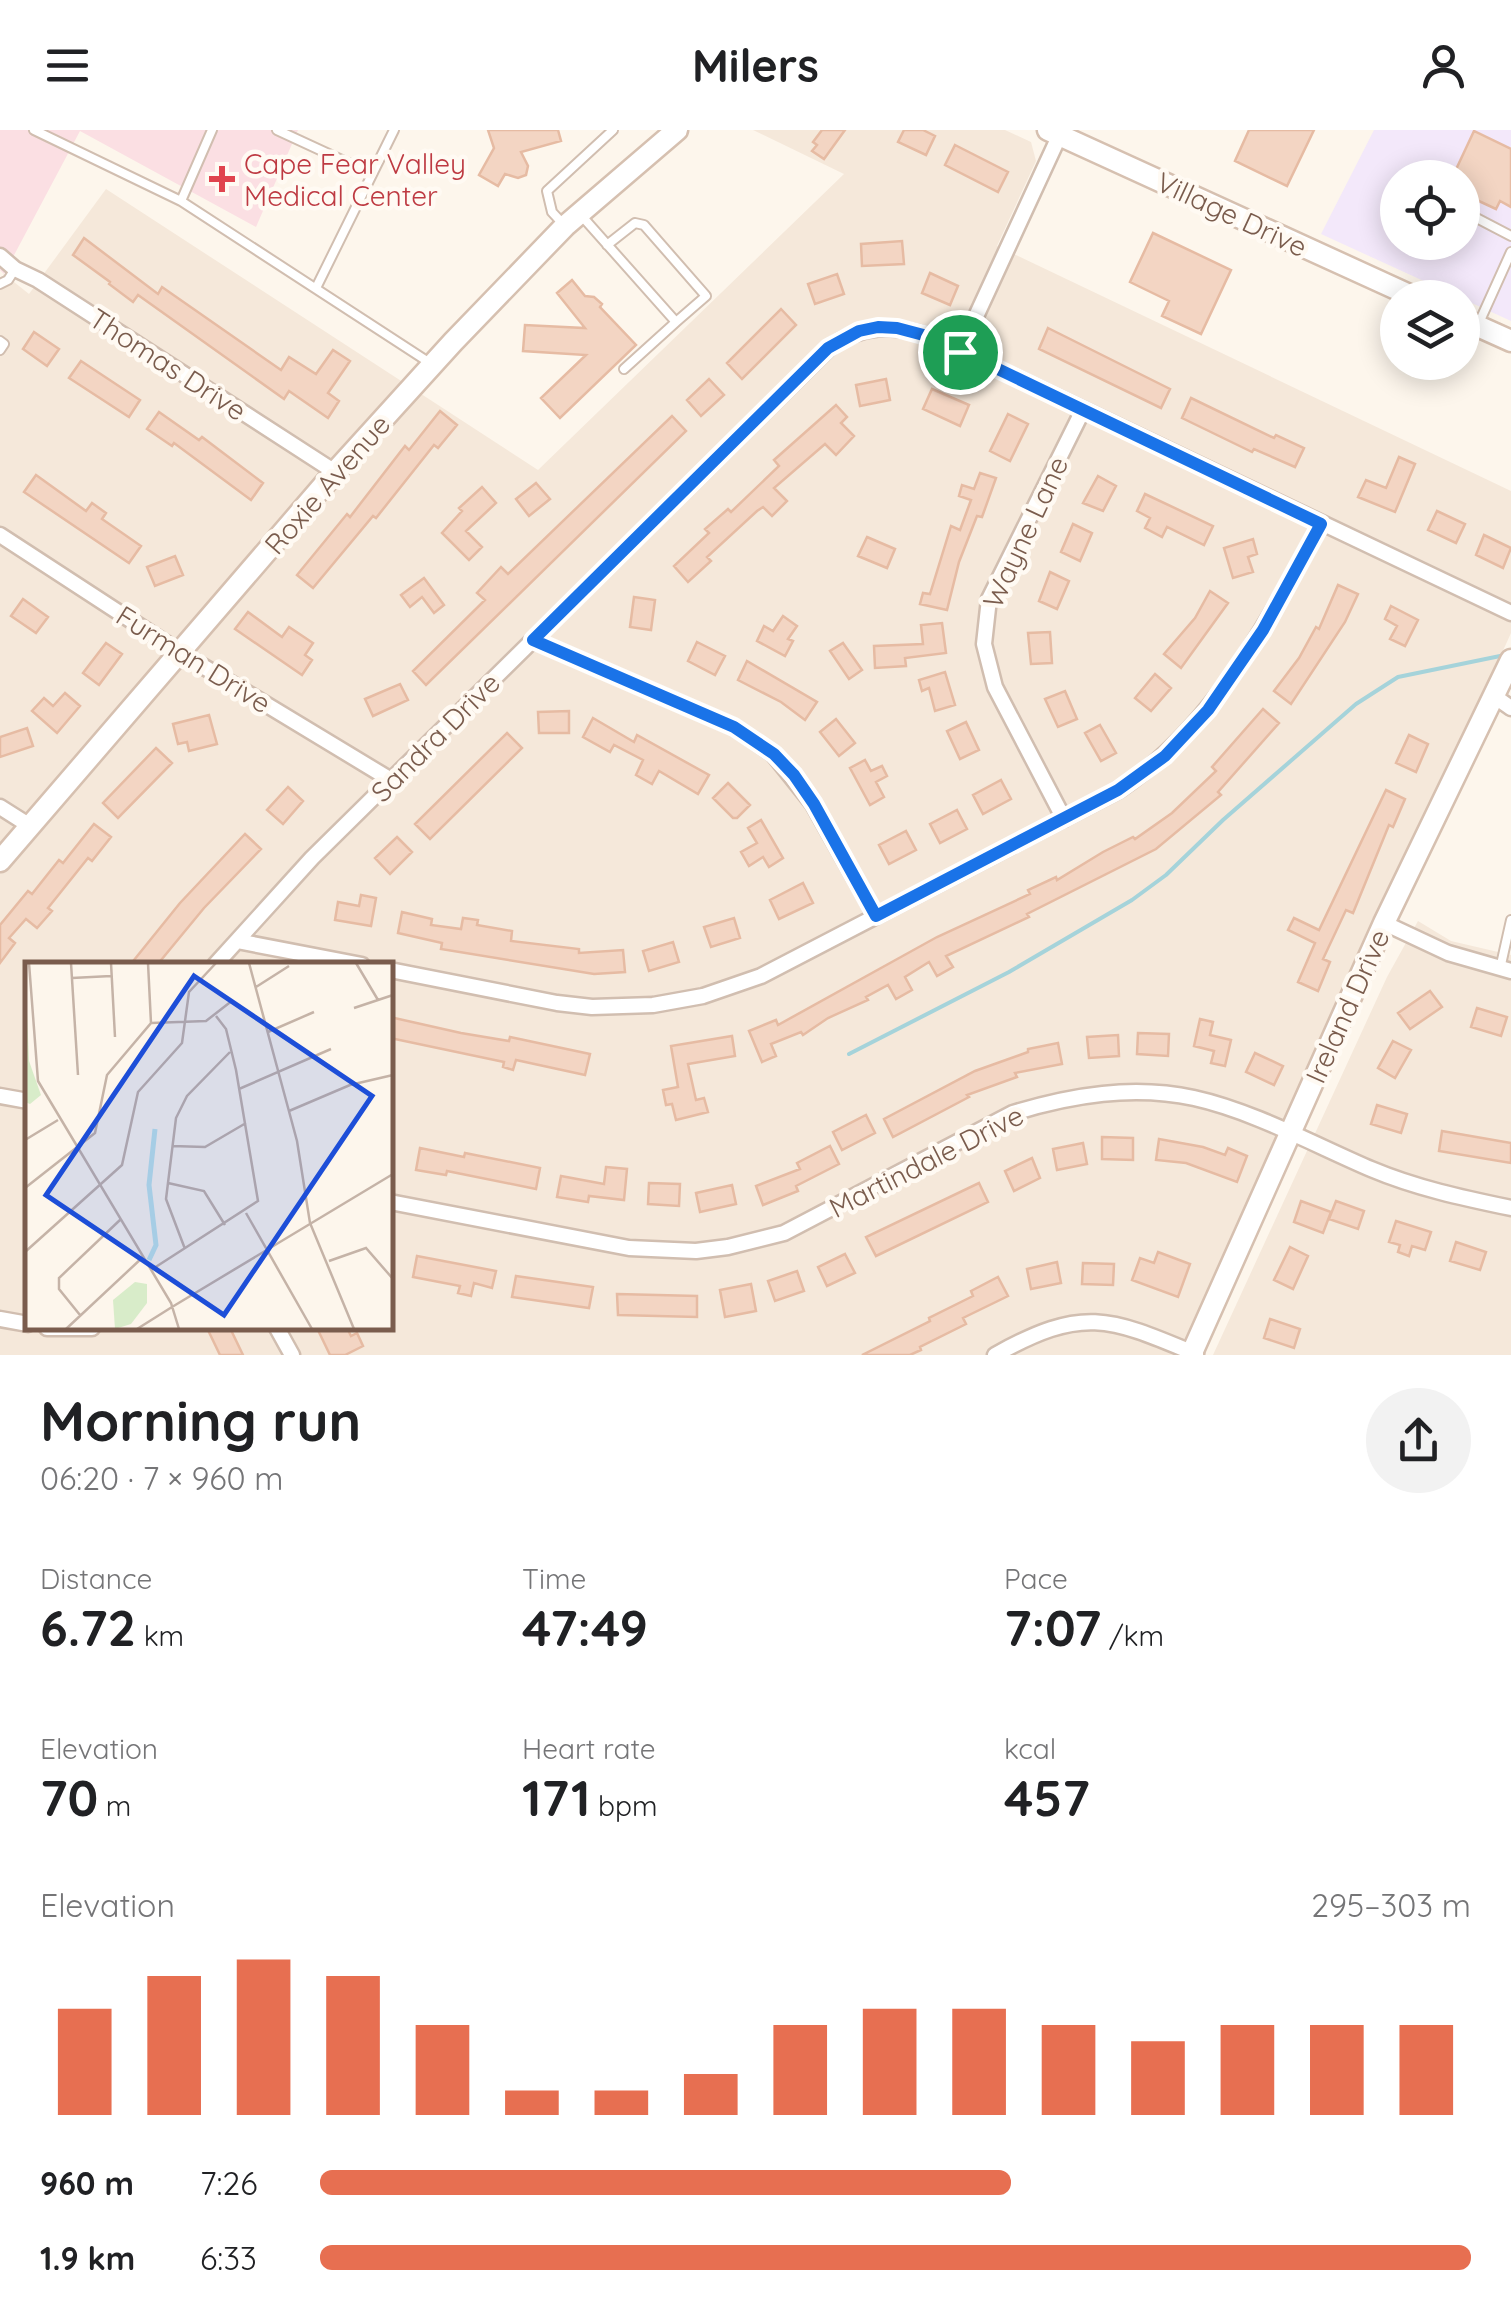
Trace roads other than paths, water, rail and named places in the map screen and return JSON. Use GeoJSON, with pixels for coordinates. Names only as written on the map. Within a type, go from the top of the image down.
{"type":"FeatureCollection","features":[{"type":"Feature","properties":{"kind":"main road","name":"Roxie Avenue"},"geometry":{"type":"LineString","coordinates":[[0,861],[432,364],[572,220],[672,132]]}},
{"type":"Feature","properties":{"kind":"main road","name":"Village Drive"},"geometry":{"type":"LineString","coordinates":[[1057,132],[1380,281]]}},
{"type":"Feature","properties":{"kind":"main road"},"geometry":{"type":"LineString","coordinates":[[1480,327],[1511,341]]}},
{"type":"Feature","properties":{"kind":"main road","name":"Ireland Drive"},"geometry":{"type":"LineString","coordinates":[[1193,1354],[1384,922],[1502,702],[1511,660]]}},
{"type":"Feature","properties":{"kind":"street"},"geometry":{"type":"LineString","coordinates":[[960,352],[1057,132]]}},
{"type":"Feature","properties":{"kind":"street","name":"Thomas Drive"},"geometry":{"type":"LineString","coordinates":[[0,256],[335,472]]}},
{"type":"Feature","properties":{"kind":"street","name":"Sandra Drive"},"geometry":{"type":"LineString","coordinates":[[218,962],[312,858],[390,780],[842,339],[878,327],[931,337],[1511,613]]}},
{"type":"Feature","properties":{"kind":"street","name":"Wayne Lane"},"geometry":{"type":"LineString","coordinates":[[1064,819],[995,687],[984,644],[994,584],[1082,412]]}},
{"type":"Feature","properties":{"kind":"street"},"geometry":{"type":"LineString","coordinates":[[392,970],[592,1007],[653,1006],[704,996],[761,976],[1064,819],[1145,772],[1179,743],[1208,710],[1263,630],[1321,524]]}},
{"type":"Feature","properties":{"kind":"street","name":"Furman Drive"},"geometry":{"type":"LineString","coordinates":[[0,535],[181,653],[390,780]]}},
{"type":"Feature","properties":{"kind":"street"},"geometry":{"type":"LineString","coordinates":[[533,640],[734,727],[774,754],[814,804],[876,916]]}},
{"type":"Feature","properties":{"kind":"street"},"geometry":{"type":"LineString","coordinates":[[0,806],[30,826]]}},
{"type":"Feature","properties":{"kind":"street"},"geometry":{"type":"LineString","coordinates":[[1384,922],[1448,953],[1505,970]]}},
{"type":"Feature","properties":{"kind":"street"},"geometry":{"type":"LineString","coordinates":[[237,941],[346,962]]}},
{"type":"Feature","properties":{"kind":"street","name":"Martindale Drive"},"geometry":{"type":"LineString","coordinates":[[392,1202],[629,1248],[696,1251],[744,1244],[784,1234],[1013,1114],[1068,1098],[1122,1092],[1193,1098],[1236,1110],[1418,1186],[1511,1208]]}},
{"type":"Feature","properties":{"kind":"street"},"geometry":{"type":"LineString","coordinates":[[0,1096],[25,1100]]}},
{"type":"Feature","properties":{"kind":"street"},"geometry":{"type":"LineString","coordinates":[[0,1320],[25,1324]]}},
{"type":"Feature","properties":{"kind":"street"},"geometry":{"type":"LineString","coordinates":[[995,1355],[1038,1331],[1082,1322],[1151,1333],[1193,1354]]}},
{"type":"Feature","properties":{"kind":"street"},"geometry":{"type":"LineString","coordinates":[[278,1330],[292,1355]]}},
{"type":"Feature","properties":{"kind":"lane"},"geometry":{"type":"LineString","coordinates":[[34,130],[180,201],[432,364]]}},
{"type":"Feature","properties":{"kind":"lane"},"geometry":{"type":"LineString","coordinates":[[180,201],[212,130]]}},
{"type":"Feature","properties":{"kind":"lane"},"geometry":{"type":"LineString","coordinates":[[277,130],[372,174]]}},
{"type":"Feature","properties":{"kind":"lane"},"geometry":{"type":"LineString","coordinates":[[316,288],[394,130]]}},
{"type":"Feature","properties":{"kind":"lane"},"geometry":{"type":"LineString","coordinates":[[613,130],[547,191],[552,212],[572,220],[607,246],[676,322]]}},
{"type":"Feature","properties":{"kind":"lane"},"geometry":{"type":"LineString","coordinates":[[1480,220],[1511,236]]}},
{"type":"Feature","properties":{"kind":"lane"},"geometry":{"type":"LineString","coordinates":[[607,246],[627,227],[635,223],[644,226],[706,296],[624,369]]}},
{"type":"Feature","properties":{"kind":"lane"},"geometry":{"type":"LineString","coordinates":[[1480,305],[1511,252]]}},
{"type":"Feature","properties":{"kind":"lane"},"geometry":{"type":"LineString","coordinates":[[0,284],[15,269]]}},
{"type":"Feature","properties":{"kind":"lane"},"geometry":{"type":"LineString","coordinates":[[0,342],[4,344],[0,350]]}},
{"type":"Feature","properties":{"kind":"lane"},"geometry":{"type":"LineString","coordinates":[[1505,970],[1511,920]]}},
{"type":"Feature","properties":{"kind":"waterway"},"geometry":{"type":"LineString","coordinates":[[849,1054],[1009,972],[1132,900],[1166,875],[1356,704],[1398,677],[1505,655]]}},
{"type":"Feature","properties":{"kind":"place","name":"Cape Fear Valley Medical Center"},"geometry":{"type":"Point","coordinates":[222,179]}}]}
